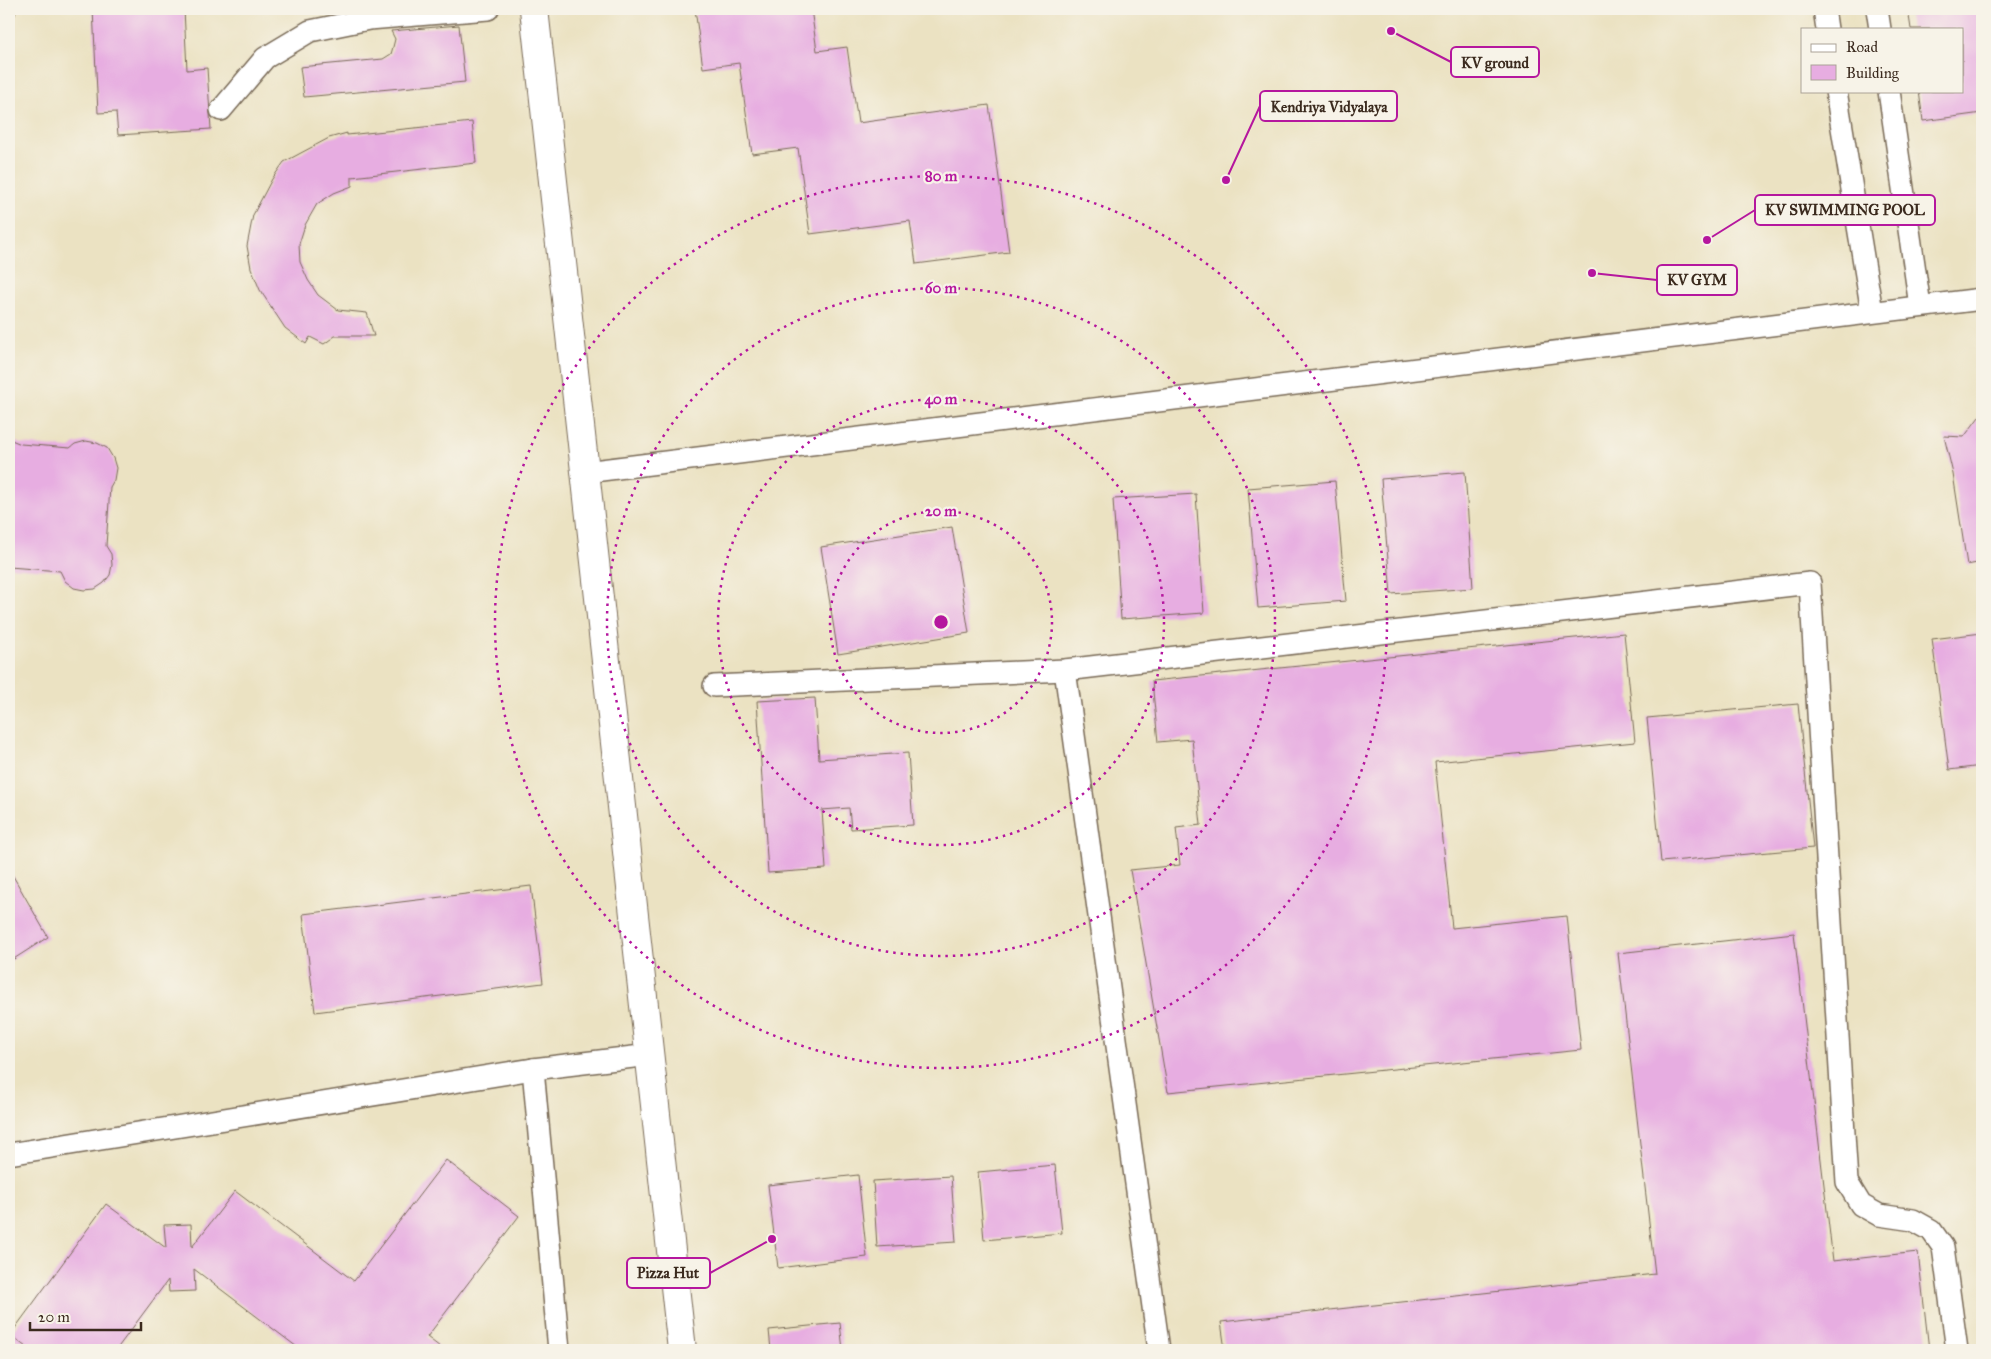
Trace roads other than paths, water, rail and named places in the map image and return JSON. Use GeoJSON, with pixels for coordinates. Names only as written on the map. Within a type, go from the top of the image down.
{"type":"FeatureCollection","features":[{"type":"Feature","properties":{"kind":"street"},"geometry":{"type":"LineString","coordinates":[[534,9],[682,1350]]}},
{"type":"Feature","properties":{"kind":"lane"},"geometry":{"type":"LineString","coordinates":[[221,110],[265,58],[310,31],[368,19],[488,9]]}},
{"type":"Feature","properties":{"kind":"lane"},"geometry":{"type":"LineString","coordinates":[[1824,9],[1827,28]]}},
{"type":"Feature","properties":{"kind":"lane"},"geometry":{"type":"LineString","coordinates":[[1877,9],[1880,28]]}},
{"type":"Feature","properties":{"kind":"lane"},"geometry":{"type":"LineString","coordinates":[[1836,92],[1872,312]]}},
{"type":"Feature","properties":{"kind":"lane"},"geometry":{"type":"LineString","coordinates":[[1889,92],[1920,306]]}},
{"type":"Feature","properties":{"kind":"lane"},"geometry":{"type":"LineString","coordinates":[[585,472],[1982,298]]}},
{"type":"Feature","properties":{"kind":"lane"},"geometry":{"type":"LineString","coordinates":[[714,686],[1065,670],[1810,583],[1847,1182],[1861,1205],[1879,1215],[1913,1220],[1930,1230],[1943,1247],[1957,1350]]}},
{"type":"Feature","properties":{"kind":"lane"},"geometry":{"type":"LineString","coordinates":[[1065,670],[1159,1350]]}},
{"type":"Feature","properties":{"kind":"lane"},"geometry":{"type":"LineString","coordinates":[[9,1154],[533,1069],[650,1055]]}},
{"type":"Feature","properties":{"kind":"lane"},"geometry":{"type":"LineString","coordinates":[[533,1069],[559,1350]]}},
{"type":"Feature","properties":{"kind":"place","name":"KV ground"},"geometry":{"type":"Point","coordinates":[1391,31]}},
{"type":"Feature","properties":{"kind":"place","name":"Kendriya Vidyalaya"},"geometry":{"type":"Point","coordinates":[1226,180]}},
{"type":"Feature","properties":{"kind":"place","name":"KV SWIMMING POOL"},"geometry":{"type":"Point","coordinates":[1707,240]}},
{"type":"Feature","properties":{"kind":"place","name":"KV GYM"},"geometry":{"type":"Point","coordinates":[1592,273]}},
{"type":"Feature","properties":{"kind":"place","name":"Pizza Hut"},"geometry":{"type":"Point","coordinates":[772,1239]}}]}
